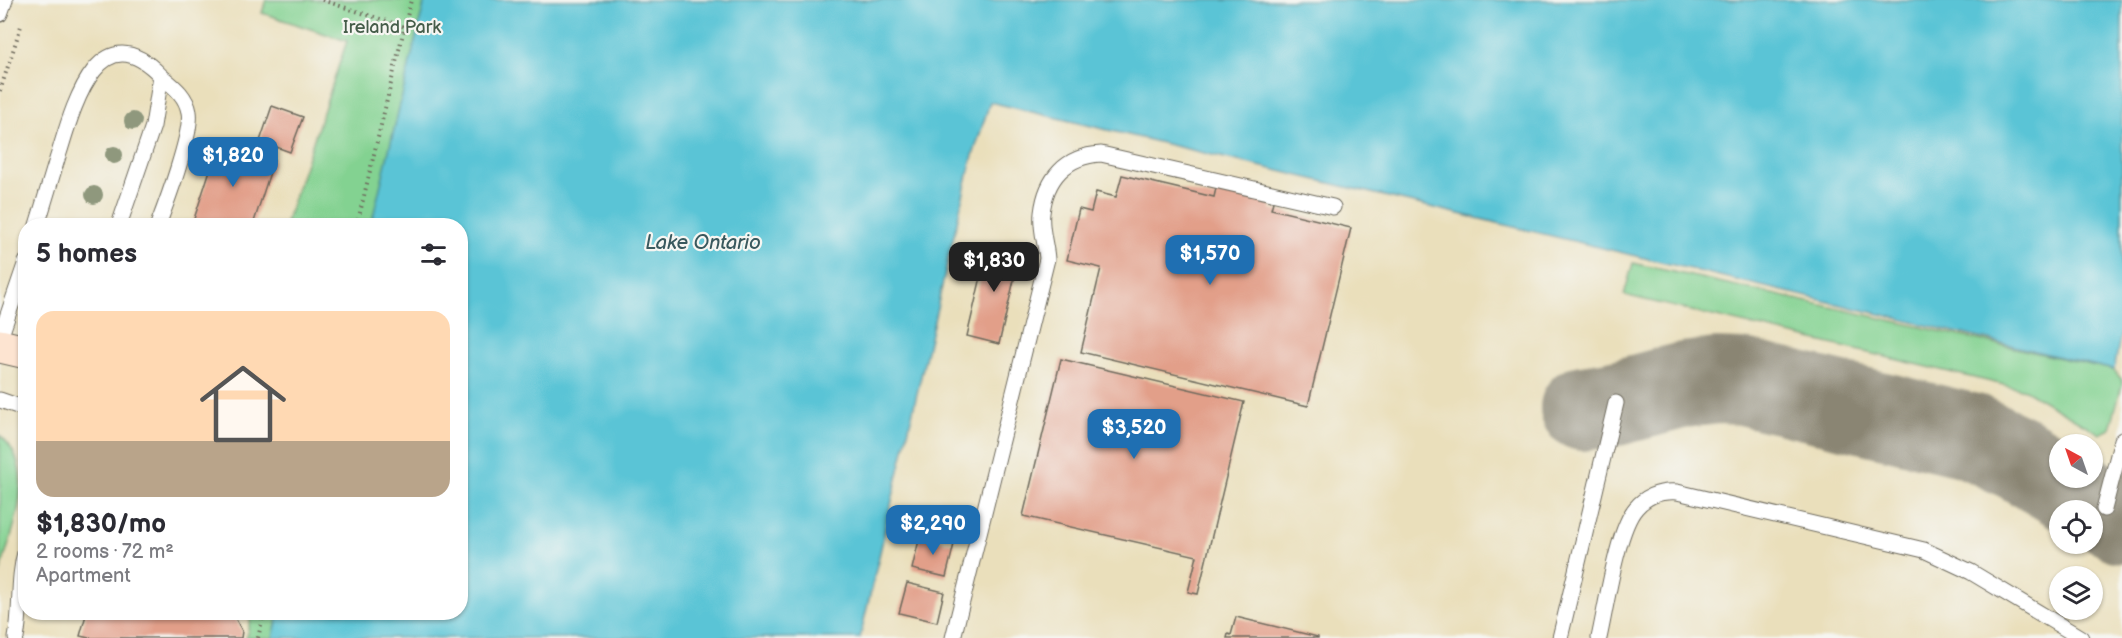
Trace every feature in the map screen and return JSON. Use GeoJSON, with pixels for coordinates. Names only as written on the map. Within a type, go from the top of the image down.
{"type":"FeatureCollection","features":[{"type":"Feature","properties":{"kind":"street"},"geometry":{"type":"LineString","coordinates":[[0,346],[18,350]]}},
{"type":"Feature","properties":{"kind":"lane"},"geometry":{"type":"LineString","coordinates":[[0,14],[5,0]]}},
{"type":"Feature","properties":{"kind":"lane"},"geometry":{"type":"LineString","coordinates":[[39,218],[77,96],[90,73],[108,57],[127,55],[149,63],[181,93],[190,113],[186,138],[160,218]]}},
{"type":"Feature","properties":{"kind":"lane"},"geometry":{"type":"LineString","coordinates":[[121,218],[153,126],[161,76]]}},
{"type":"Feature","properties":{"kind":"lane"},"geometry":{"type":"LineString","coordinates":[[953,638],[1047,259],[1042,214],[1051,181],[1056,173],[1081,156],[1101,154],[1333,207]]}},
{"type":"Feature","properties":{"kind":"lane"},"geometry":{"type":"LineString","coordinates":[[0,338],[18,285]]}},
{"type":"Feature","properties":{"kind":"lane"},"geometry":{"type":"LineString","coordinates":[[0,400],[18,406]]}},
{"type":"Feature","properties":{"kind":"lane"},"geometry":{"type":"LineString","coordinates":[[1560,638],[1616,403]]}},
{"type":"Feature","properties":{"kind":"lane"},"geometry":{"type":"LineString","coordinates":[[2104,509],[2122,440]]}},
{"type":"Feature","properties":{"kind":"lane"},"geometry":{"type":"LineString","coordinates":[[1599,638],[1629,519],[1643,500],[1664,491],[1677,492],[1924,550],[1971,572],[2081,638]]}},
{"type":"Feature","properties":{"kind":"lane"},"geometry":{"type":"LineString","coordinates":[[16,638],[21,620]]}},
{"type":"Feature","properties":{"kind":"path"},"geometry":{"type":"LineString","coordinates":[[322,0],[405,27]]}},
{"type":"Feature","properties":{"kind":"path"},"geometry":{"type":"LineString","coordinates":[[359,218],[411,0]]}},
{"type":"Feature","properties":{"kind":"path"},"geometry":{"type":"LineString","coordinates":[[0,91],[22,23]]}},
{"type":"Feature","properties":{"kind":"path"},"geometry":{"type":"LineString","coordinates":[[258,638],[262,620]]}},
{"type":"Feature","properties":{"kind":"green space","name":"Ireland Park"},"geometry":{"type":"Polygon","coordinates":[[[266,0],[425,0],[374,218],[287,218],[347,41],[262,13],[266,0]]]}},
{"type":"Feature","properties":{"kind":"green space"},"geometry":{"type":"Polygon","coordinates":[[[1633,263],[2114,370],[2122,380],[2122,385],[2110,429],[2100,434],[2025,390],[1624,295],[1633,263]]]}},
{"type":"Feature","properties":{"kind":"green space"},"geometry":{"type":"Polygon","coordinates":[[[0,435],[12,449],[18,464],[18,510],[0,573],[0,435]]]}},
{"type":"Feature","properties":{"kind":"green space"},"geometry":{"type":"Polygon","coordinates":[[[250,620],[277,620],[273,638],[246,638],[250,620]]]}},
{"type":"Feature","properties":{"kind":"water","name":"Lake Ontario"},"geometry":{"type":"Polygon","coordinates":[[[425,0],[2122,0],[2122,328],[2114,370],[990,102],[971,162],[860,638],[273,638],[277,620],[468,620],[468,218],[373,218],[425,0]]]}},
{"type":"Feature","properties":{"kind":"building"},"geometry":{"type":"Polygon","coordinates":[[[272,106],[303,117],[290,152],[260,141],[272,106]]]}},
{"type":"Feature","properties":{"kind":"building"},"geometry":{"type":"Polygon","coordinates":[[[219,143],[274,160],[255,218],[194,218],[219,143]]]}},
{"type":"Feature","properties":{"kind":"building"},"geometry":{"type":"Polygon","coordinates":[[[1122,175],[1214,197],[1217,184],[1274,198],[1271,209],[1351,228],[1308,406],[1081,352],[1101,268],[1067,260],[1079,209],[1091,212],[1096,192],[1116,197],[1122,175]]]}},
{"type":"Feature","properties":{"kind":"building"},"geometry":{"type":"Polygon","coordinates":[[[989,243],[1021,250],[999,344],[967,336],[989,243]]]}},
{"type":"Feature","properties":{"kind":"building"},"geometry":{"type":"Polygon","coordinates":[[[1061,359],[1244,402],[1198,594],[1188,592],[1197,556],[1023,516],[1061,359]]]}},
{"type":"Feature","properties":{"kind":"building"},"geometry":{"type":"Polygon","coordinates":[[[920,536],[954,544],[946,577],[912,569],[920,536]]]}},
{"type":"Feature","properties":{"kind":"building"},"geometry":{"type":"Polygon","coordinates":[[[907,583],[944,592],[937,622],[899,613],[907,583]]]}},
{"type":"Feature","properties":{"kind":"building"},"geometry":{"type":"Polygon","coordinates":[[[1236,617],[1318,638],[1227,638],[1228,634],[1231,635],[1236,617]]]}},
{"type":"Feature","properties":{"kind":"building"},"geometry":{"type":"Polygon","coordinates":[[[85,620],[236,620],[242,631],[241,638],[89,638],[80,636],[85,620]]]}},
{"type":"Feature","properties":{"kind":"taxiway"},"geometry":{"type":"LineString","coordinates":[[1583,408],[1616,403],[1684,385],[1717,381],[1743,382],[1971,436],[2018,458],[2122,520]]}}]}
